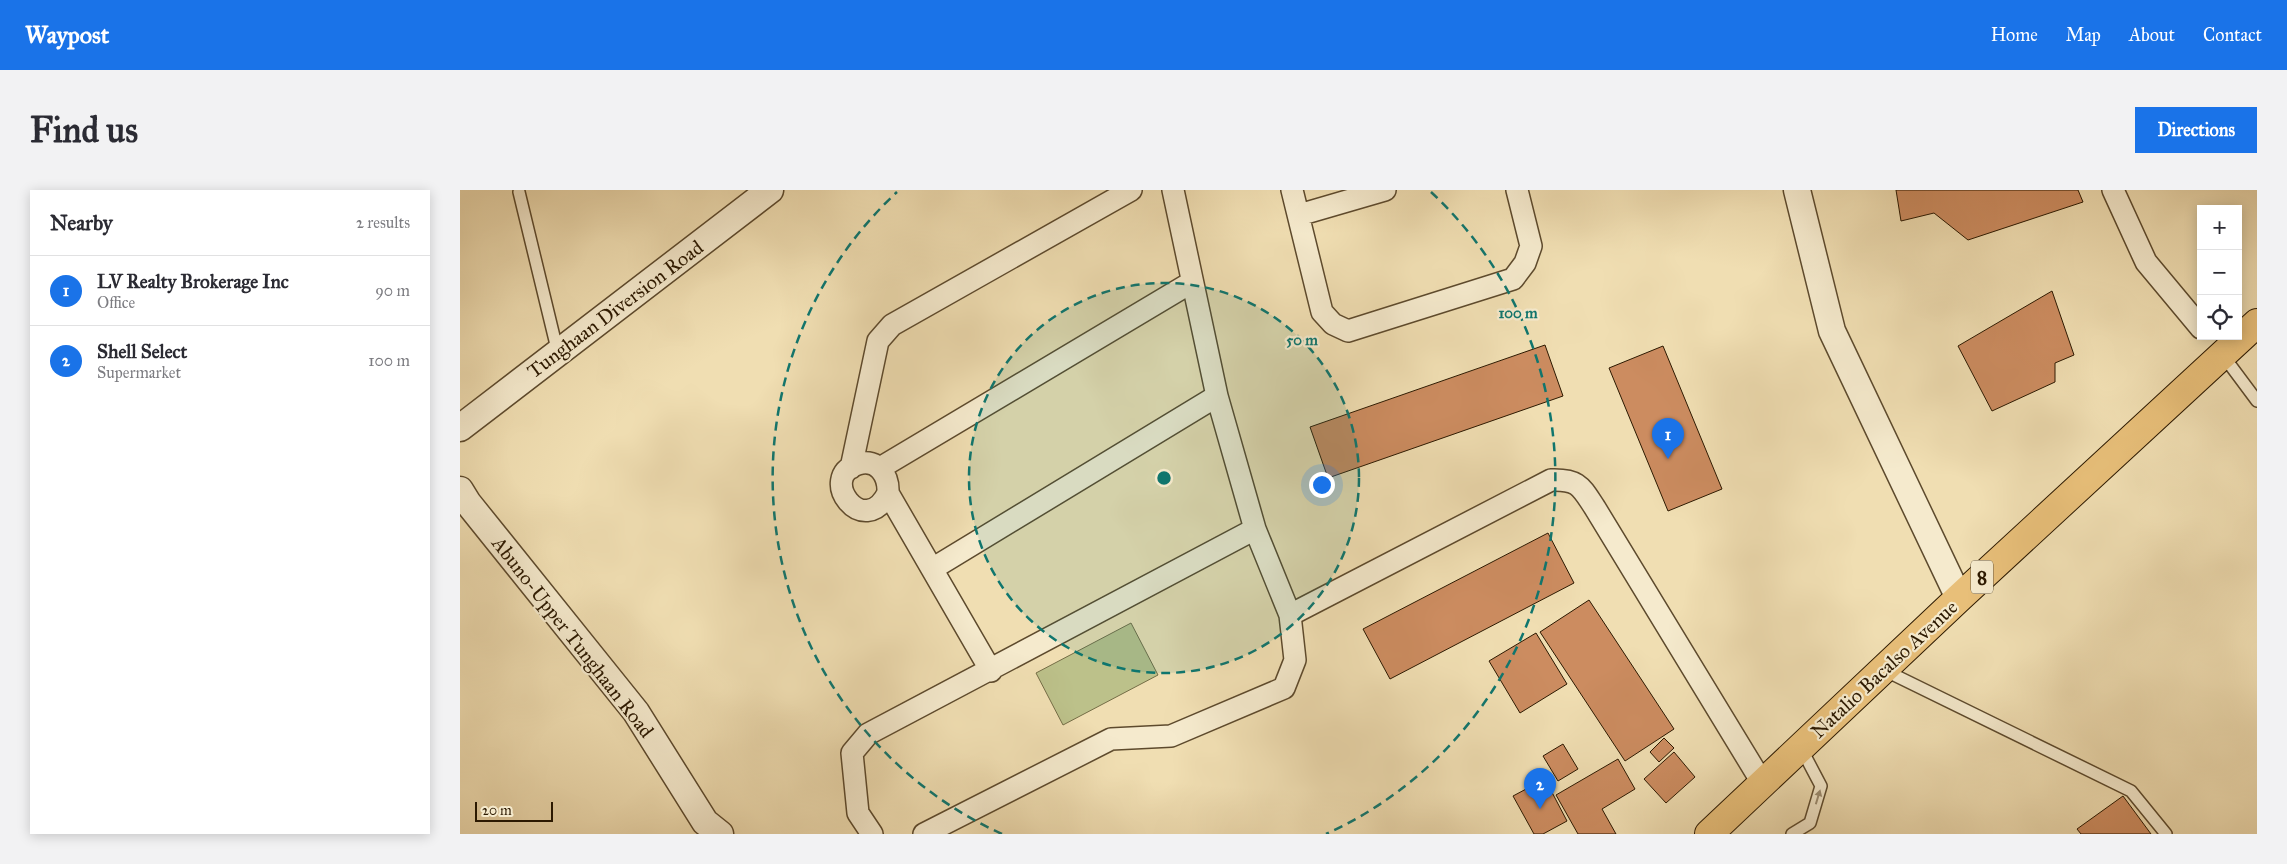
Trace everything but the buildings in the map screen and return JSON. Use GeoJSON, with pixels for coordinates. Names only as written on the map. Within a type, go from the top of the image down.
{"type":"FeatureCollection","features":[{"type":"Feature","properties":{"kind":"highway","name":"Natalio Bacalso Avenue"},"geometry":{"type":"LineString","coordinates":[[1709,834],[1959,598],[2215,345],[2257,323]]}},
{"type":"Feature","properties":{"kind":"street","name":"Tunghaan Diversion Road"},"geometry":{"type":"LineString","coordinates":[[460,428],[770,190]]}},
{"type":"Feature","properties":{"kind":"street"},"geometry":{"type":"LineString","coordinates":[[851,468],[878,341],[892,325],[1131,190]]}},
{"type":"Feature","properties":{"kind":"street"},"geometry":{"type":"LineString","coordinates":[[924,834],[1111,739],[1171,736],[1284,688],[1295,660],[1290,615],[1255,529],[1217,396],[1173,190]]}},
{"type":"Feature","properties":{"kind":"street"},"geometry":{"type":"LineString","coordinates":[[1292,190],[1322,312],[1333,324],[1348,331],[1512,279],[1525,263],[1531,246],[1517,190]]}},
{"type":"Feature","properties":{"kind":"street"},"geometry":{"type":"LineString","coordinates":[[1299,215],[1385,190]]}},
{"type":"Feature","properties":{"kind":"street"},"geometry":{"type":"LineString","coordinates":[[1797,190],[1832,331],[1959,598]]}},
{"type":"Feature","properties":{"kind":"street"},"geometry":{"type":"LineString","coordinates":[[2113,190],[2146,262],[2197,323]]}},
{"type":"Feature","properties":{"kind":"street"},"geometry":{"type":"LineString","coordinates":[[880,468],[1192,282]]}},
{"type":"Feature","properties":{"kind":"street"},"geometry":{"type":"LineString","coordinates":[[932,569],[1217,396]]}},
{"type":"Feature","properties":{"kind":"street"},"geometry":{"type":"LineString","coordinates":[[865,463],[880,468],[886,475],[889,484],[888,493],[880,505],[866,510],[846,502],[841,488],[845,473],[851,468],[865,463]]}},
{"type":"Feature","properties":{"kind":"street"},"geometry":{"type":"LineString","coordinates":[[1290,615],[1551,480],[1567,479],[1581,487],[1595,508],[1763,784]]}},
{"type":"Feature","properties":{"kind":"street","name":"Abuno-Upper Tunghaan Road"},"geometry":{"type":"LineString","coordinates":[[460,490],[468,503],[636,712],[705,822],[720,834]]}},
{"type":"Feature","properties":{"kind":"street"},"geometry":{"type":"LineString","coordinates":[[888,493],[991,671]]}},
{"type":"Feature","properties":{"kind":"street"},"geometry":{"type":"LineString","coordinates":[[872,834],[858,813],[852,753],[868,734],[991,671],[1255,529]]}},
{"type":"Feature","properties":{"kind":"lane"},"geometry":{"type":"LineString","coordinates":[[519,192],[558,352]]}},
{"type":"Feature","properties":{"kind":"lane"},"geometry":{"type":"LineString","coordinates":[[2215,345],[2257,401]]}},
{"type":"Feature","properties":{"kind":"lane"},"geometry":{"type":"LineString","coordinates":[[1884,670],[2131,791],[2166,834]]}},
{"type":"Feature","properties":{"kind":"lane"},"geometry":{"type":"LineString","coordinates":[[1792,834],[1810,823],[1821,786],[1801,748]]}},
{"type":"Feature","properties":{"kind":"green space"},"geometry":{"type":"Polygon","coordinates":[[[1131,623],[1158,675],[1063,725],[1036,673],[1131,623]]]}},
{"type":"Feature","properties":{"kind":"place","name":"LV Realty Brokerage Inc"},"geometry":{"type":"Point","coordinates":[1668,459]}},
{"type":"Feature","properties":{"kind":"place","name":"Shell Select"},"geometry":{"type":"Point","coordinates":[1540,809]}}]}
